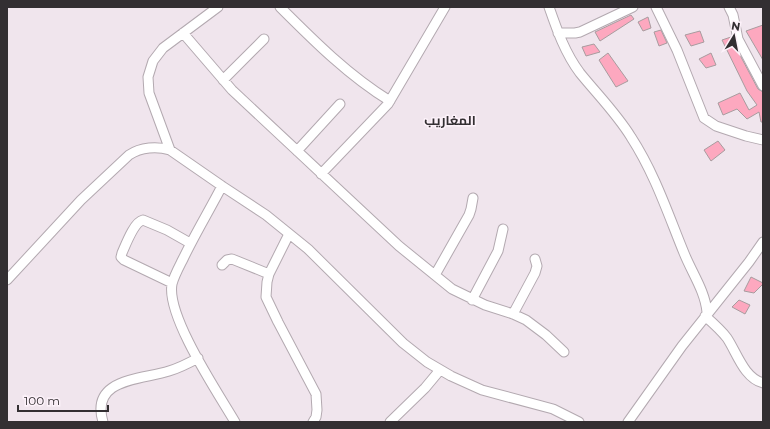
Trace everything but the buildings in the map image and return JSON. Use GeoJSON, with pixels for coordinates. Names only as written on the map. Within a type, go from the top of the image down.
{"type":"FeatureCollection","features":[{"type":"Feature","properties":{"kind":"street"},"geometry":{"type":"LineString","coordinates":[[170,150],[152,102],[148,84],[148,77],[153,61],[162,48],[218,7]]}},
{"type":"Feature","properties":{"kind":"street"},"geometry":{"type":"LineString","coordinates":[[280,7],[317,44],[362,82],[390,101]]}},
{"type":"Feature","properties":{"kind":"street"},"geometry":{"type":"LineString","coordinates":[[322,174],[382,112],[390,101],[445,7]]}},
{"type":"Feature","properties":{"kind":"street"},"geometry":{"type":"LineString","coordinates":[[549,7],[558,33],[573,62],[627,130],[652,173],[687,260],[702,291],[706,302],[706,314],[726,337],[748,373],[757,381],[763,383]]}},
{"type":"Feature","properties":{"kind":"street"},"geometry":{"type":"LineString","coordinates":[[558,33],[580,32],[633,7]]}},
{"type":"Feature","properties":{"kind":"street"},"geometry":{"type":"LineString","coordinates":[[656,7],[677,50],[704,118],[716,126],[763,140]]}},
{"type":"Feature","properties":{"kind":"street"},"geometry":{"type":"LineString","coordinates":[[729,7],[733,15],[738,39],[763,86]]}},
{"type":"Feature","properties":{"kind":"street"},"geometry":{"type":"LineString","coordinates":[[183,33],[232,90],[399,246],[452,289],[472,300],[526,320],[538,328],[564,352]]}},
{"type":"Feature","properties":{"kind":"street"},"geometry":{"type":"LineString","coordinates":[[223,80],[264,39]]}},
{"type":"Feature","properties":{"kind":"street"},"geometry":{"type":"LineString","coordinates":[[297,151],[340,104]]}},
{"type":"Feature","properties":{"kind":"street"},"geometry":{"type":"LineString","coordinates":[[7,280],[81,200],[129,155],[149,148],[170,150],[266,215],[308,249],[403,343],[440,370],[482,390],[553,409],[579,422]]}},
{"type":"Feature","properties":{"kind":"street"},"geometry":{"type":"LineString","coordinates":[[222,186],[190,243],[172,283],[172,299],[177,318],[235,422]]}},
{"type":"Feature","properties":{"kind":"street"},"geometry":{"type":"LineString","coordinates":[[435,275],[472,209],[473,198]]}},
{"type":"Feature","properties":{"kind":"street"},"geometry":{"type":"LineString","coordinates":[[172,283],[124,260],[121,257],[122,252],[136,224],[143,220],[167,230],[190,243]]}},
{"type":"Feature","properties":{"kind":"street"},"geometry":{"type":"LineString","coordinates":[[472,300],[498,251],[503,229]]}},
{"type":"Feature","properties":{"kind":"street"},"geometry":{"type":"LineString","coordinates":[[289,234],[269,274],[266,290],[269,304],[316,394],[317,410],[313,422]]}},
{"type":"Feature","properties":{"kind":"street"},"geometry":{"type":"LineString","coordinates":[[628,422],[706,314],[749,262],[763,242]]}},
{"type":"Feature","properties":{"kind":"street"},"geometry":{"type":"LineString","coordinates":[[222,265],[227,260],[232,259],[269,274]]}},
{"type":"Feature","properties":{"kind":"street"},"geometry":{"type":"LineString","coordinates":[[513,314],[536,273],[535,259]]}},
{"type":"Feature","properties":{"kind":"street"},"geometry":{"type":"LineString","coordinates":[[103,422],[100,403],[104,394],[110,389],[123,383],[169,371],[198,358]]}},
{"type":"Feature","properties":{"kind":"street"},"geometry":{"type":"LineString","coordinates":[[390,422],[425,388],[440,370]]}},
{"type":"Feature","properties":{"kind":"district","name":"المغاريب"},"geometry":{"type":"Point","coordinates":[450,120]}}]}
